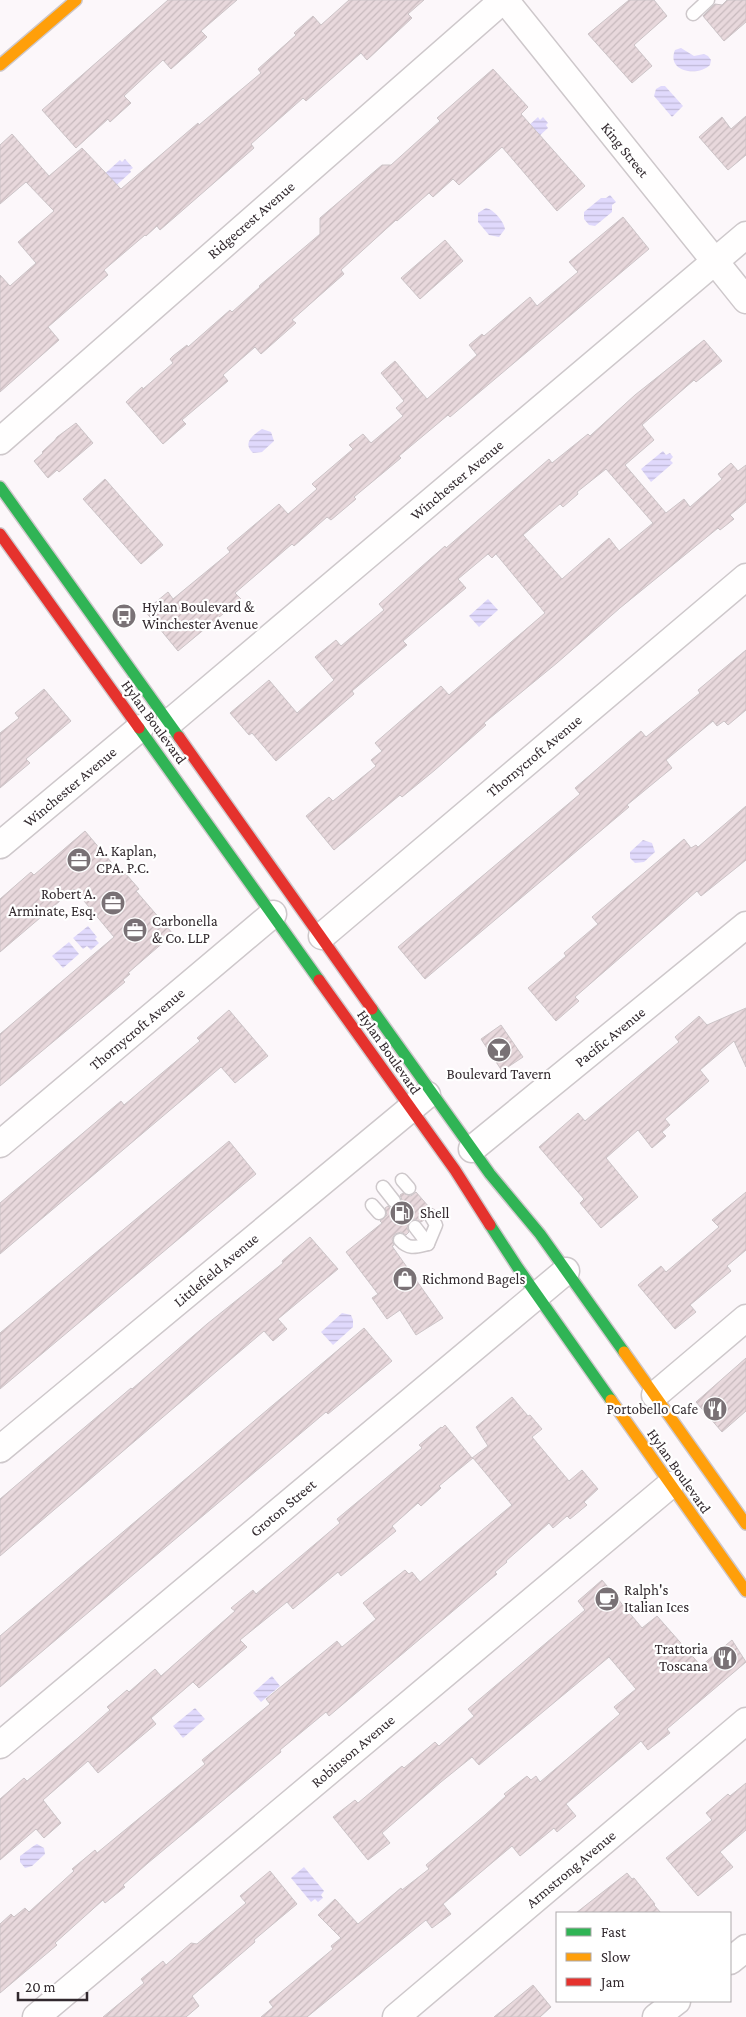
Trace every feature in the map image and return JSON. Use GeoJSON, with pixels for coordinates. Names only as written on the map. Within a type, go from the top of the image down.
{"type":"FeatureCollection","features":[{"type":"Feature","properties":{"kind":"main road"},"geometry":{"type":"LineString","coordinates":[[0,65],[76,0]]}},
{"type":"Feature","properties":{"kind":"main road","name":"Hylan Boulevard"},"geometry":{"type":"LineString","coordinates":[[0,487],[322,936],[472,1149],[490,1174],[540,1234],[746,1524]]}},
{"type":"Feature","properties":{"kind":"main road","name":"Hylan Boulevard"},"geometry":{"type":"LineString","coordinates":[[2,542],[140,728],[411,1108],[537,1295],[746,1591]]}},
{"type":"Feature","properties":{"kind":"street","name":"King Street"},"geometry":{"type":"LineString","coordinates":[[504,0],[746,300]]}},
{"type":"Feature","properties":{"kind":"street","name":"Ridgecrest Avenue"},"geometry":{"type":"LineString","coordinates":[[0,441],[504,0]]}},
{"type":"Feature","properties":{"kind":"street","name":"Winchester Avenue"},"geometry":{"type":"LineString","coordinates":[[168,723],[746,235]]}},
{"type":"Feature","properties":{"kind":"street","name":"Thornycroft Avenue"},"geometry":{"type":"LineString","coordinates":[[322,936],[746,577]]}},
{"type":"Feature","properties":{"kind":"street","name":"Winchester Avenue"},"geometry":{"type":"LineString","coordinates":[[0,845],[140,728]]}},
{"type":"Feature","properties":{"kind":"street","name":"Thornycroft Avenue"},"geometry":{"type":"LineString","coordinates":[[0,1144],[273,914]]}},
{"type":"Feature","properties":{"kind":"street","name":"Pacific Avenue"},"geometry":{"type":"LineString","coordinates":[[472,1149],[746,925]]}},
{"type":"Feature","properties":{"kind":"street"},"geometry":{"type":"LineString","coordinates":[[696,967],[746,948]]}},
{"type":"Feature","properties":{"kind":"street","name":"Littlefield Avenue"},"geometry":{"type":"LineString","coordinates":[[0,1449],[432,1091]]}},
{"type":"Feature","properties":{"kind":"street","name":"Groton Street"},"geometry":{"type":"LineString","coordinates":[[0,1745],[566,1270]]}},
{"type":"Feature","properties":{"kind":"street"},"geometry":{"type":"LineString","coordinates":[[655,1395],[746,1318]]}},
{"type":"Feature","properties":{"kind":"street","name":"Robinson Avenue"},"geometry":{"type":"LineString","coordinates":[[36,2017],[670,1485]]}},
{"type":"Feature","properties":{"kind":"street","name":"Armstrong Avenue"},"geometry":{"type":"LineString","coordinates":[[396,2017],[746,1721]]}},
{"type":"Feature","properties":{"kind":"street"},"geometry":{"type":"LineString","coordinates":[[731,1960],[746,1948]]}},
{"type":"Feature","properties":{"kind":"street"},"geometry":{"type":"LineString","coordinates":[[656,2017],[676,2002]]}},
{"type":"Feature","properties":{"kind":"lane"},"geometry":{"type":"LineString","coordinates":[[693,14],[708,0]]}},
{"type":"Feature","properties":{"kind":"lane"},"geometry":{"type":"LineString","coordinates":[[383,1187],[394,1201]]}},
{"type":"Feature","properties":{"kind":"lane"},"geometry":{"type":"LineString","coordinates":[[428,1244],[436,1225],[430,1214]]}},
{"type":"Feature","properties":{"kind":"lane"},"geometry":{"type":"LineString","coordinates":[[415,1227],[428,1244]]}},
{"type":"Feature","properties":{"kind":"lane"},"geometry":{"type":"LineString","coordinates":[[400,1240],[405,1246],[410,1248],[428,1244]]}},
{"type":"Feature","properties":{"kind":"shaded area"},"geometry":{"type":"Polygon","coordinates":[[[681,48],[694,56],[704,54],[708,56],[711,60],[710,65],[698,71],[679,68],[673,57],[675,50],[681,48]]]}},
{"type":"Feature","properties":{"kind":"shaded area"},"geometry":{"type":"Polygon","coordinates":[[[665,86],[683,106],[672,117],[654,96],[656,89],[665,86]]]}},
{"type":"Feature","properties":{"kind":"shaded area"},"geometry":{"type":"Polygon","coordinates":[[[538,117],[540,120],[543,117],[548,123],[546,125],[548,128],[527,147],[517,136],[538,117]]]}},
{"type":"Feature","properties":{"kind":"shaded area"},"geometry":{"type":"Polygon","coordinates":[[[125,159],[133,168],[111,190],[100,178],[120,160],[122,162],[125,159]]]}},
{"type":"Feature","properties":{"kind":"shaded area"},"geometry":{"type":"Polygon","coordinates":[[[610,195],[616,202],[612,205],[612,212],[595,226],[589,225],[584,219],[584,212],[601,198],[606,198],[610,195]]]}},
{"type":"Feature","properties":{"kind":"shaded area"},"geometry":{"type":"Polygon","coordinates":[[[486,208],[495,213],[504,226],[505,229],[499,237],[489,235],[478,222],[478,213],[486,208]]]}},
{"type":"Feature","properties":{"kind":"shaded area"},"geometry":{"type":"Polygon","coordinates":[[[262,429],[271,432],[274,441],[262,452],[253,453],[248,446],[250,439],[262,429]]]}},
{"type":"Feature","properties":{"kind":"shaded area"},"geometry":{"type":"Polygon","coordinates":[[[663,451],[666,455],[670,453],[673,457],[670,460],[673,463],[651,482],[641,469],[663,451]]]}},
{"type":"Feature","properties":{"kind":"shaded area"},"geometry":{"type":"Polygon","coordinates":[[[488,599],[498,610],[479,627],[469,616],[488,599]]]}},
{"type":"Feature","properties":{"kind":"shaded area"},"geometry":{"type":"Polygon","coordinates":[[[643,840],[652,843],[655,852],[644,862],[635,863],[630,858],[630,852],[643,840]]]}},
{"type":"Feature","properties":{"kind":"shaded area"},"geometry":{"type":"Polygon","coordinates":[[[88,926],[97,937],[95,939],[99,943],[91,950],[87,946],[83,949],[73,938],[88,926]]]}},
{"type":"Feature","properties":{"kind":"shaded area"},"geometry":{"type":"Polygon","coordinates":[[[69,942],[79,954],[63,968],[52,956],[69,942]]]}},
{"type":"Feature","properties":{"kind":"shaded area"},"geometry":{"type":"Polygon","coordinates":[[[342,1313],[351,1315],[353,1327],[333,1345],[321,1332],[342,1313]]]}},
{"type":"Feature","properties":{"kind":"shaded area"},"geometry":{"type":"Polygon","coordinates":[[[272,1676],[280,1686],[261,1702],[253,1693],[272,1676]]]}},
{"type":"Feature","properties":{"kind":"shaded area"},"geometry":{"type":"Polygon","coordinates":[[[195,1708],[205,1719],[183,1738],[173,1726],[195,1708]]]}},
{"type":"Feature","properties":{"kind":"shaded area"},"geometry":{"type":"Polygon","coordinates":[[[37,1844],[44,1848],[45,1854],[32,1866],[25,1868],[20,1862],[20,1856],[37,1844]]]}},
{"type":"Feature","properties":{"kind":"shaded area"},"geometry":{"type":"Polygon","coordinates":[[[304,1867],[324,1891],[321,1895],[323,1898],[318,1902],[315,1899],[311,1902],[291,1878],[304,1867]]]}},
{"type":"Feature","properties":{"kind":"building"},"geometry":{"type":"Polygon","coordinates":[[[168,0],[237,0],[201,31],[207,37],[171,69],[163,60],[124,96],[131,103],[110,122],[108,119],[76,148],[42,110],[168,0]]]}},
{"type":"Feature","properties":{"kind":"building"},"geometry":{"type":"Polygon","coordinates":[[[349,0],[424,0],[408,14],[412,18],[367,60],[361,53],[306,101],[303,98],[251,144],[254,148],[160,230],[157,226],[104,270],[108,275],[48,327],[59,340],[0,392],[0,275],[10,286],[36,263],[18,242],[54,211],[26,182],[0,204],[0,145],[12,134],[49,176],[82,148],[121,189],[198,123],[199,125],[261,73],[258,69],[296,35],[294,33],[313,16],[321,25],[349,0]]]}},
{"type":"Feature","properties":{"kind":"building"},"geometry":{"type":"Polygon","coordinates":[[[629,0],[654,0],[667,16],[634,45],[652,66],[632,83],[588,34],[629,0]]]}},
{"type":"Feature","properties":{"kind":"building"},"geometry":{"type":"Polygon","coordinates":[[[727,0],[746,0],[746,22],[724,41],[703,16],[715,4],[722,5],[727,0]]]}},
{"type":"Feature","properties":{"kind":"building"},"geometry":{"type":"Polygon","coordinates":[[[493,69],[528,107],[521,114],[585,186],[557,211],[502,147],[459,185],[453,179],[433,197],[429,193],[396,220],[341,270],[344,274],[292,320],[296,323],[261,354],[255,347],[223,375],[228,381],[182,420],[186,424],[163,444],[126,402],[173,363],[170,359],[173,356],[187,345],[188,347],[230,310],[232,312],[259,286],[320,234],[320,218],[382,165],[391,165],[440,121],[437,118],[493,69]]]}},
{"type":"Feature","properties":{"kind":"building"},"geometry":{"type":"Polygon","coordinates":[[[746,116],[746,155],[728,170],[699,137],[722,117],[731,129],[746,116]]]}},
{"type":"Feature","properties":{"kind":"building"},"geometry":{"type":"Polygon","coordinates":[[[623,217],[649,249],[450,417],[448,415],[399,456],[401,458],[354,497],[356,499],[331,520],[327,517],[294,546],[292,544],[235,593],[241,599],[178,651],[145,611],[168,592],[173,599],[230,552],[227,548],[279,504],[288,514],[317,489],[312,484],[353,449],[349,445],[363,434],[371,443],[403,416],[396,408],[404,401],[381,373],[395,361],[427,399],[477,355],[469,345],[482,334],[484,336],[530,297],[537,306],[578,272],[569,262],[623,217]]]}},
{"type":"Feature","properties":{"kind":"building"},"geometry":{"type":"Polygon","coordinates":[[[445,240],[463,261],[420,299],[401,278],[445,240]]]}},
{"type":"Feature","properties":{"kind":"building"},"geometry":{"type":"Polygon","coordinates":[[[704,340],[722,361],[696,382],[694,380],[642,425],[654,440],[625,465],[666,513],[684,499],[690,507],[722,479],[718,474],[731,463],[738,471],[746,465],[746,502],[730,515],[734,519],[720,530],[718,528],[620,608],[484,723],[486,725],[435,770],[402,797],[400,795],[334,850],[306,816],[329,797],[333,801],[376,766],[371,760],[382,751],[375,743],[441,686],[449,695],[545,613],[496,554],[492,558],[488,554],[458,579],[466,588],[403,641],[407,645],[352,691],[354,694],[276,761],[252,733],[249,735],[230,713],[269,680],[297,713],[334,680],[315,657],[336,640],[341,646],[384,610],[379,604],[445,546],[446,548],[549,459],[552,463],[588,434],[590,436],[635,395],[704,340]],[[606,469],[577,492],[578,494],[563,507],[560,504],[523,535],[562,579],[609,538],[619,551],[653,523],[606,469]]]}},
{"type":"Feature","properties":{"kind":"building"},"geometry":{"type":"Polygon","coordinates":[[[76,423],[93,443],[59,472],[57,470],[48,478],[34,461],[57,437],[76,423]]]}},
{"type":"Feature","properties":{"kind":"building"},"geometry":{"type":"Polygon","coordinates":[[[105,479],[163,545],[141,564],[83,499],[105,479]]]}},
{"type":"Feature","properties":{"kind":"building"},"geometry":{"type":"Polygon","coordinates":[[[746,650],[746,710],[728,725],[724,721],[717,726],[713,721],[666,760],[672,768],[627,805],[629,807],[425,979],[398,947],[580,794],[575,788],[641,731],[646,737],[700,693],[698,690],[746,650]]]}},
{"type":"Feature","properties":{"kind":"building"},"geometry":{"type":"Polygon","coordinates":[[[44,689],[71,721],[26,759],[30,763],[0,788],[0,733],[19,718],[15,713],[44,689]]]}},
{"type":"Feature","properties":{"kind":"building"},"geometry":{"type":"Polygon","coordinates":[[[746,806],[746,860],[701,896],[697,891],[575,997],[579,1001],[556,1021],[528,988],[566,956],[564,953],[598,924],[592,917],[684,839],[691,848],[696,845],[698,847],[746,806]]]}},
{"type":"Feature","properties":{"kind":"building"},"geometry":{"type":"Polygon","coordinates":[[[85,831],[122,875],[125,873],[139,889],[136,891],[173,934],[128,973],[130,974],[123,980],[125,982],[0,1086],[0,1034],[114,937],[74,889],[0,952],[0,899],[31,872],[34,875],[85,831]]]}},
{"type":"Feature","properties":{"kind":"building"},"geometry":{"type":"Polygon","coordinates":[[[746,1008],[746,1067],[734,1041],[700,1070],[709,1081],[665,1119],[670,1125],[662,1132],[666,1136],[652,1148],[638,1130],[606,1158],[638,1197],[601,1228],[580,1203],[584,1199],[539,1147],[578,1113],[585,1121],[679,1042],[675,1037],[699,1016],[707,1025],[746,1008]]]}},
{"type":"Feature","properties":{"kind":"building"},"geometry":{"type":"Polygon","coordinates":[[[229,1010],[268,1056],[235,1083],[221,1067],[0,1254],[0,1203],[121,1101],[124,1105],[200,1041],[197,1038],[229,1010]]]}},
{"type":"Feature","properties":{"kind":"building"},"geometry":{"type":"Polygon","coordinates":[[[501,1025],[523,1057],[502,1071],[481,1039],[501,1025]]]}},
{"type":"Feature","properties":{"kind":"building"},"geometry":{"type":"Polygon","coordinates":[[[229,1141],[256,1174],[0,1389],[0,1333],[229,1141]]]}},
{"type":"Feature","properties":{"kind":"building"},"geometry":{"type":"Polygon","coordinates":[[[416,1192],[429,1207],[423,1212],[424,1220],[421,1222],[414,1219],[410,1221],[407,1228],[409,1232],[406,1235],[401,1232],[395,1234],[392,1239],[394,1245],[392,1246],[443,1318],[416,1335],[400,1310],[387,1319],[372,1298],[378,1294],[346,1252],[382,1223],[380,1221],[387,1215],[385,1208],[388,1206],[391,1209],[399,1208],[402,1200],[400,1195],[403,1193],[411,1196],[416,1192]]]}},
{"type":"Feature","properties":{"kind":"building"},"geometry":{"type":"Polygon","coordinates":[[[746,1192],[746,1250],[727,1266],[731,1271],[690,1305],[696,1312],[675,1329],[638,1285],[661,1266],[666,1272],[719,1227],[712,1220],[746,1192]]]}},
{"type":"Feature","properties":{"kind":"building"},"geometry":{"type":"Polygon","coordinates":[[[310,1237],[338,1269],[278,1319],[287,1329],[273,1341],[264,1331],[0,1556],[0,1499],[207,1324],[283,1263],[282,1261],[310,1237]]]}},
{"type":"Feature","properties":{"kind":"building"},"geometry":{"type":"Polygon","coordinates":[[[364,1328],[392,1361],[328,1414],[326,1412],[0,1687],[0,1636],[364,1328]]]}},
{"type":"Feature","properties":{"kind":"building"},"geometry":{"type":"Polygon","coordinates":[[[746,1358],[746,1411],[722,1432],[696,1402],[746,1358]]]}},
{"type":"Feature","properties":{"kind":"building"},"geometry":{"type":"Polygon","coordinates":[[[512,1397],[542,1429],[532,1437],[569,1481],[582,1470],[598,1489],[584,1502],[587,1505],[570,1519],[567,1516],[553,1528],[549,1523],[506,1561],[495,1572],[497,1574],[329,1716],[326,1712],[280,1750],[281,1752],[123,1885],[125,1887],[105,1903],[103,1900],[55,1943],[57,1945],[0,1993],[0,1924],[11,1914],[14,1917],[25,1908],[29,1912],[74,1871],[72,1869],[95,1850],[97,1853],[205,1764],[202,1760],[270,1704],[266,1699],[337,1641],[342,1647],[376,1619],[363,1603],[405,1570],[409,1574],[412,1572],[420,1582],[512,1505],[473,1458],[439,1486],[441,1488],[421,1506],[418,1503],[392,1526],[396,1531],[341,1576],[338,1572],[293,1609],[287,1602],[240,1640],[247,1647],[199,1688],[193,1682],[151,1718],[156,1724],[98,1773],[88,1761],[43,1800],[61,1823],[44,1838],[36,1829],[0,1860],[0,1799],[24,1778],[27,1781],[78,1738],[110,1710],[107,1707],[127,1690],[129,1692],[155,1669],[161,1676],[235,1611],[231,1608],[253,1590],[256,1594],[340,1523],[337,1519],[422,1448],[419,1445],[441,1427],[445,1425],[472,1458],[488,1446],[476,1427],[512,1397]]]}},
{"type":"Feature","properties":{"kind":"building"},"geometry":{"type":"Polygon","coordinates":[[[602,1580],[642,1628],[657,1616],[701,1666],[732,1640],[746,1662],[667,1729],[670,1733],[648,1750],[641,1741],[566,1804],[576,1816],[557,1832],[554,1828],[520,1856],[512,1846],[443,1904],[451,1914],[432,1928],[426,1920],[307,2017],[261,2017],[273,2007],[269,2002],[333,1949],[331,1946],[341,1938],[318,1915],[335,1899],[358,1924],[401,1888],[402,1890],[429,1869],[426,1865],[506,1796],[504,1794],[527,1776],[531,1780],[536,1776],[540,1782],[620,1714],[614,1707],[636,1689],[609,1657],[479,1765],[472,1757],[441,1782],[382,1833],[390,1843],[368,1860],[333,1817],[355,1800],[358,1803],[402,1766],[404,1768],[435,1742],[439,1746],[474,1716],[468,1709],[585,1610],[578,1601],[602,1580]]]}},
{"type":"Feature","properties":{"kind":"building"},"geometry":{"type":"Polygon","coordinates":[[[746,1783],[746,1830],[720,1852],[733,1867],[698,1896],[666,1858],[712,1820],[706,1813],[728,1794],[730,1796],[746,1783]]]}},
{"type":"Feature","properties":{"kind":"building"},"geometry":{"type":"Polygon","coordinates":[[[270,1871],[297,1904],[192,1996],[199,2006],[186,2017],[103,2017],[144,1983],[141,1979],[163,1961],[166,1965],[191,1943],[197,1944],[246,1903],[240,1896],[270,1871]]]}},
{"type":"Feature","properties":{"kind":"building"},"geometry":{"type":"Polygon","coordinates":[[[627,1873],[632,1879],[634,1878],[660,1912],[577,1912],[627,1873]]]}},
{"type":"Feature","properties":{"kind":"building"},"geometry":{"type":"Polygon","coordinates":[[[533,1985],[551,2007],[540,2017],[494,2017],[533,1985]]]}},
{"type":"Feature","properties":{"kind":"traffic: fast"},"geometry":{"type":"LineString","coordinates":[[0,487],[179,737]]}},
{"type":"Feature","properties":{"kind":"traffic: fast"},"geometry":{"type":"LineString","coordinates":[[139,728],[319,980]]}},
{"type":"Feature","properties":{"kind":"traffic: fast"},"geometry":{"type":"LineString","coordinates":[[372,1009],[490,1174],[540,1234],[624,1352]]}},
{"type":"Feature","properties":{"kind":"traffic: fast"},"geometry":{"type":"LineString","coordinates":[[490,1225],[611,1400]]}},
{"type":"Feature","properties":{"kind":"traffic: slow"},"geometry":{"type":"LineString","coordinates":[[0,65],[76,0]]}},
{"type":"Feature","properties":{"kind":"traffic: slow"},"geometry":{"type":"LineString","coordinates":[[624,1352],[746,1524]]}},
{"type":"Feature","properties":{"kind":"traffic: slow"},"geometry":{"type":"LineString","coordinates":[[611,1400],[746,1591]]}},
{"type":"Feature","properties":{"kind":"traffic: jam"},"geometry":{"type":"LineString","coordinates":[[0,534],[139,728]]}},
{"type":"Feature","properties":{"kind":"traffic: jam"},"geometry":{"type":"LineString","coordinates":[[179,737],[372,1009]]}},
{"type":"Feature","properties":{"kind":"traffic: jam"},"geometry":{"type":"LineString","coordinates":[[319,980],[455,1170],[490,1225]]}},
{"type":"Feature","properties":{"kind":"place","name":"Hylan Boulevard & Winchester Avenue"},"geometry":{"type":"Point","coordinates":[124,616]}},
{"type":"Feature","properties":{"kind":"place","name":"A. Kaplan, CPA. P.C."},"geometry":{"type":"Point","coordinates":[79,860]}},
{"type":"Feature","properties":{"kind":"place","name":"Robert A. Arminate, Esq."},"geometry":{"type":"Point","coordinates":[113,903]}},
{"type":"Feature","properties":{"kind":"place","name":"Carbonella & Co. LLP"},"geometry":{"type":"Point","coordinates":[135,930]}},
{"type":"Feature","properties":{"kind":"place","name":"Boulevard Tavern"},"geometry":{"type":"Point","coordinates":[499,1050]}},
{"type":"Feature","properties":{"kind":"place","name":"Shell"},"geometry":{"type":"Point","coordinates":[402,1213]}},
{"type":"Feature","properties":{"kind":"place","name":"Richmond Bagels"},"geometry":{"type":"Point","coordinates":[405,1279]}},
{"type":"Feature","properties":{"kind":"place","name":"Portobello Cafe"},"geometry":{"type":"Point","coordinates":[715,1409]}},
{"type":"Feature","properties":{"kind":"place","name":"Ralph's Italian Ices"},"geometry":{"type":"Point","coordinates":[607,1599]}},
{"type":"Feature","properties":{"kind":"place","name":"Trattoria Toscana"},"geometry":{"type":"Point","coordinates":[725,1658]}}]}
